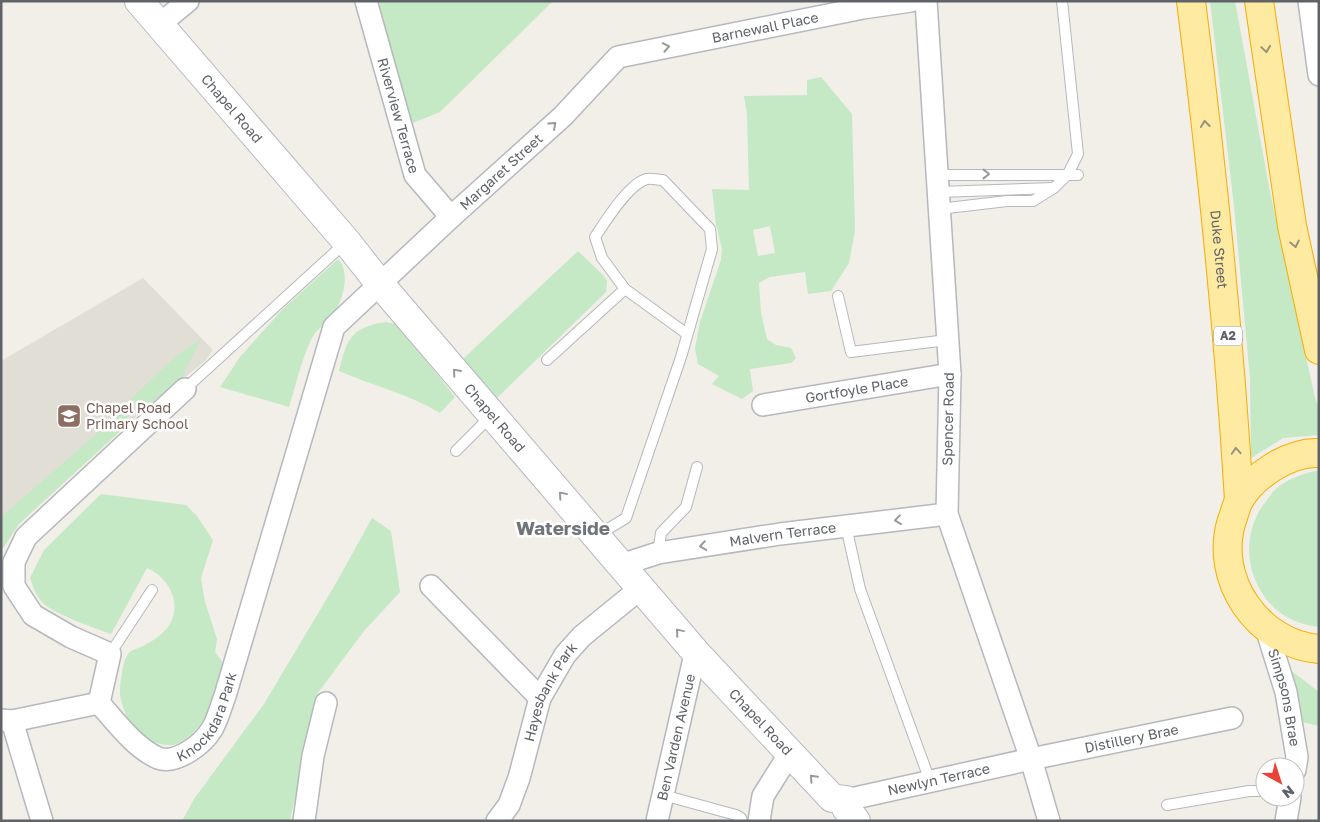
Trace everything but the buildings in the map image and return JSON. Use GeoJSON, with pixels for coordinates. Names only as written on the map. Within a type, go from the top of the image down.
{"type":"FeatureCollection","features":[{"type":"Feature","properties":{"kind":"highway","name":"Duke Street"},"geometry":{"type":"LineString","coordinates":[[1191,1],[1217,221],[1231,373],[1239,500]]}},
{"type":"Feature","properties":{"kind":"highway"},"geometry":{"type":"LineString","coordinates":[[1259,1],[1292,226],[1319,350]]}},
{"type":"Feature","properties":{"kind":"highway","name":"A2"},"geometry":{"type":"LineString","coordinates":[[1315,652],[1279,638],[1257,621],[1240,598],[1228,566],[1228,532],[1239,500],[1260,476],[1284,460],[1309,452],[1319,453]]}},
{"type":"Feature","properties":{"kind":"main road","name":"Chapel Road"},"geometry":{"type":"LineString","coordinates":[[139,1],[698,655],[832,798],[851,810]]}},
{"type":"Feature","properties":{"kind":"street"},"geometry":{"type":"LineString","coordinates":[[160,24],[188,1]]}},
{"type":"Feature","properties":{"kind":"street","name":"Riverview Terrace"},"geometry":{"type":"LineString","coordinates":[[366,1],[414,175],[451,217]]}},
{"type":"Feature","properties":{"kind":"street","name":"Barnewall Place"},"geometry":{"type":"LineString","coordinates":[[618,57],[863,8],[911,1]]}},
{"type":"Feature","properties":{"kind":"street","name":"Spencer Road"},"geometry":{"type":"LineString","coordinates":[[926,1],[950,374],[947,514],[1031,759],[1049,821]]}},
{"type":"Feature","properties":{"kind":"street"},"geometry":{"type":"LineString","coordinates":[[1309,1],[1319,75]]}},
{"type":"Feature","properties":{"kind":"street","name":"Margaret Street"},"geometry":{"type":"LineString","coordinates":[[380,284],[563,116],[618,57]]}},
{"type":"Feature","properties":{"kind":"street","name":"Knockdara Park"},"geometry":{"type":"LineString","coordinates":[[98,703],[131,740],[159,758],[173,758],[188,753],[212,729],[225,696],[334,327],[380,284]]}},
{"type":"Feature","properties":{"kind":"street","name":"Gortfoyle Place"},"geometry":{"type":"LineString","coordinates":[[763,405],[950,374]]}},
{"type":"Feature","properties":{"kind":"street"},"geometry":{"type":"LineString","coordinates":[[42,821],[7,721],[98,703],[110,654],[71,637],[33,615],[14,586],[14,562],[26,537],[185,389]]}},
{"type":"Feature","properties":{"kind":"street","name":"Malvern Terrace"},"geometry":{"type":"LineString","coordinates":[[622,565],[658,553],[780,534],[947,514]]}},
{"type":"Feature","properties":{"kind":"street"},"geometry":{"type":"LineString","coordinates":[[431,586],[540,698]]}},
{"type":"Feature","properties":{"kind":"street","name":"Hayesbank Park"},"geometry":{"type":"LineString","coordinates":[[497,821],[509,805],[519,778],[540,698],[565,655],[582,636],[641,588]]}},
{"type":"Feature","properties":{"kind":"street","name":"Simpsons Brae"},"geometry":{"type":"LineString","coordinates":[[1266,628],[1286,692],[1297,757]]}},
{"type":"Feature","properties":{"kind":"street","name":"Ben Varden Avenue"},"geometry":{"type":"LineString","coordinates":[[657,821],[693,663],[698,655]]}},
{"type":"Feature","properties":{"kind":"street"},"geometry":{"type":"LineString","coordinates":[[304,821],[313,756],[326,703]]}},
{"type":"Feature","properties":{"kind":"street","name":"Distillery Brae"},"geometry":{"type":"LineString","coordinates":[[1031,759],[1232,718]]}},
{"type":"Feature","properties":{"kind":"street"},"geometry":{"type":"LineString","coordinates":[[759,821],[763,796],[790,753]]}},
{"type":"Feature","properties":{"kind":"street","name":"Newlyn Terrace"},"geometry":{"type":"LineString","coordinates":[[851,810],[930,781],[1031,759]]}},
{"type":"Feature","properties":{"kind":"street"},"geometry":{"type":"LineString","coordinates":[[1286,821],[1288,807]]}},
{"type":"Feature","properties":{"kind":"lane"},"geometry":{"type":"LineString","coordinates":[[938,192],[1007,202],[1033,200],[1073,175],[1078,154],[1062,1]]}},
{"type":"Feature","properties":{"kind":"lane"},"geometry":{"type":"LineString","coordinates":[[938,192],[1073,175]]}},
{"type":"Feature","properties":{"kind":"lane"},"geometry":{"type":"LineString","coordinates":[[597,536],[626,518],[682,357],[712,248],[710,229],[663,180],[647,179],[632,188],[595,237],[602,258],[625,290],[687,334]]}},
{"type":"Feature","properties":{"kind":"lane"},"geometry":{"type":"LineString","coordinates":[[938,192],[1054,188]]}},
{"type":"Feature","properties":{"kind":"lane"},"geometry":{"type":"LineString","coordinates":[[185,389],[346,241]]}},
{"type":"Feature","properties":{"kind":"lane"},"geometry":{"type":"LineString","coordinates":[[547,360],[625,290]]}},
{"type":"Feature","properties":{"kind":"lane"},"geometry":{"type":"LineString","coordinates":[[838,296],[851,352],[947,340]]}},
{"type":"Feature","properties":{"kind":"lane"},"geometry":{"type":"LineString","coordinates":[[456,451],[492,414]]}},
{"type":"Feature","properties":{"kind":"lane"},"geometry":{"type":"LineString","coordinates":[[658,553],[661,533],[686,507],[697,467]]}},
{"type":"Feature","properties":{"kind":"lane"},"geometry":{"type":"LineString","coordinates":[[846,526],[860,589],[930,781]]}},
{"type":"Feature","properties":{"kind":"lane"},"geometry":{"type":"LineString","coordinates":[[110,654],[152,590]]}},
{"type":"Feature","properties":{"kind":"lane"},"geometry":{"type":"LineString","coordinates":[[1166,805],[1255,791]]}},
{"type":"Feature","properties":{"kind":"lane"},"geometry":{"type":"LineString","coordinates":[[663,795],[736,815],[742,821]]}},
{"type":"Feature","properties":{"kind":"shaded area","name":"Chapel Road Primary School"},"geometry":{"type":"Polygon","coordinates":[[[143,278],[213,350],[205,361],[142,411],[19,523],[1,551],[1,361],[143,278]]]}},
{"type":"Feature","properties":{"kind":"green space"},"geometry":{"type":"Polygon","coordinates":[[[377,1],[553,1],[440,112],[410,124],[377,1]]]}},
{"type":"Feature","properties":{"kind":"green space"},"geometry":{"type":"Polygon","coordinates":[[[1210,1],[1235,1],[1269,187],[1315,398],[1319,408],[1319,435],[1283,438],[1251,458],[1250,378],[1234,206],[1210,1]]]}},
{"type":"Feature","properties":{"kind":"green space"},"geometry":{"type":"Polygon","coordinates":[[[821,77],[852,114],[855,231],[849,263],[831,291],[808,294],[805,272],[770,277],[759,283],[761,313],[767,339],[776,345],[791,348],[796,358],[791,363],[750,369],[753,391],[742,399],[712,384],[719,376],[698,364],[695,348],[700,322],[721,260],[722,249],[716,224],[712,189],[749,190],[747,115],[744,96],[807,95],[807,80],[821,77]],[[770,226],[753,230],[758,256],[775,253],[770,226]]]}},
{"type":"Feature","properties":{"kind":"green space"},"geometry":{"type":"Polygon","coordinates":[[[578,251],[604,276],[607,281],[606,292],[497,398],[463,359],[578,251]]]}},
{"type":"Feature","properties":{"kind":"green space"},"geometry":{"type":"Polygon","coordinates":[[[338,259],[342,265],[345,279],[340,302],[333,314],[315,333],[307,348],[289,407],[220,387],[240,357],[282,310],[338,259]]]}},
{"type":"Feature","properties":{"kind":"green space"},"geometry":{"type":"Polygon","coordinates":[[[386,322],[396,324],[455,397],[440,413],[403,395],[339,371],[352,336],[365,327],[386,322]]]}},
{"type":"Feature","properties":{"kind":"green space"},"geometry":{"type":"Polygon","coordinates":[[[201,339],[182,377],[142,411],[130,400],[176,356],[201,339]]]}},
{"type":"Feature","properties":{"kind":"green space"},"geometry":{"type":"Polygon","coordinates":[[[123,411],[131,421],[19,524],[1,551],[1,517],[123,411]]]}},
{"type":"Feature","properties":{"kind":"green space"},"geometry":{"type":"Polygon","coordinates":[[[1319,470],[1319,627],[1296,622],[1286,617],[1266,599],[1252,571],[1250,541],[1258,513],[1273,492],[1291,479],[1319,470]]]}},
{"type":"Feature","properties":{"kind":"green space"},"geometry":{"type":"Polygon","coordinates":[[[101,494],[186,505],[196,515],[213,540],[201,578],[205,602],[217,639],[215,652],[224,664],[215,697],[206,717],[192,734],[178,743],[166,745],[158,743],[138,733],[128,719],[120,694],[123,668],[128,654],[157,638],[170,624],[172,619],[174,599],[164,580],[147,568],[111,634],[47,607],[38,597],[30,578],[44,550],[101,494]]]}},
{"type":"Feature","properties":{"kind":"green space"},"geometry":{"type":"Polygon","coordinates":[[[372,518],[391,531],[400,592],[364,631],[317,694],[290,821],[182,821],[194,799],[264,704],[335,585],[372,518]]]}},
{"type":"Feature","properties":{"kind":"green space"},"geometry":{"type":"Polygon","coordinates":[[[1289,669],[1319,692],[1319,726],[1294,720],[1289,669]]]}},
{"type":"Feature","properties":{"kind":"place","name":"Chapel Road Primary School"},"geometry":{"type":"Point","coordinates":[69,416]}},
{"type":"Feature","properties":{"kind":"district","name":"Waterside"},"geometry":{"type":"Point","coordinates":[563,528]}}]}
